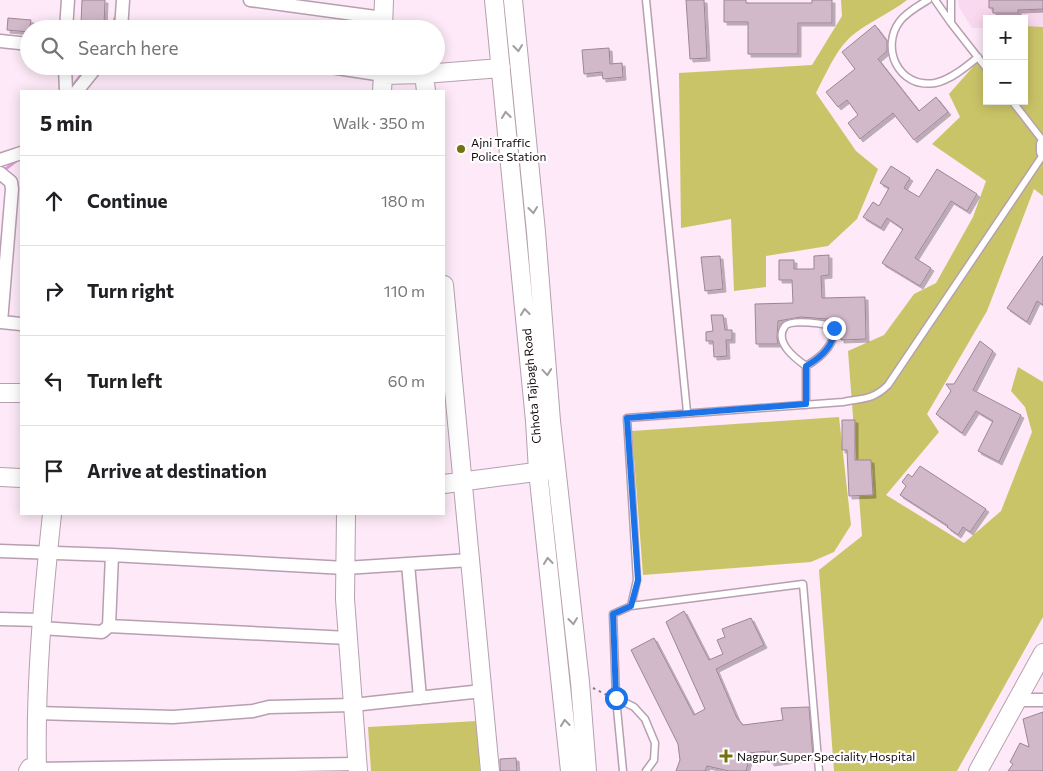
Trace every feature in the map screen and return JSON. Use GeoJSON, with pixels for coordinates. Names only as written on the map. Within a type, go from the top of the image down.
{"type":"FeatureCollection","features":[{"type":"Feature","properties":{"kind":"main road"},"geometry":{"type":"LineString","coordinates":[[383,20],[384,0]]}},
{"type":"Feature","properties":{"kind":"main road","name":"Chhota Tajbagh Road"},"geometry":{"type":"LineString","coordinates":[[494,0],[534,411],[538,471],[570,771]]}},
{"type":"Feature","properties":{"kind":"main road"},"geometry":{"type":"LineString","coordinates":[[512,0],[536,232],[556,469],[580,682],[587,771]]}},
{"type":"Feature","properties":{"kind":"main road"},"geometry":{"type":"LineString","coordinates":[[383,78],[425,83],[501,68]]}},
{"type":"Feature","properties":{"kind":"main road"},"geometry":{"type":"LineString","coordinates":[[445,305],[450,410],[462,482],[490,771]]}},
{"type":"Feature","properties":{"kind":"main road"},"geometry":{"type":"LineString","coordinates":[[0,393],[20,393]]}},
{"type":"Feature","properties":{"kind":"main road"},"geometry":{"type":"LineString","coordinates":[[445,484],[556,469]]}},
{"type":"Feature","properties":{"kind":"main road"},"geometry":{"type":"LineString","coordinates":[[0,477],[20,478]]}},
{"type":"Feature","properties":{"kind":"main road"},"geometry":{"type":"LineString","coordinates":[[32,770],[52,515]]}},
{"type":"Feature","properties":{"kind":"main road"},"geometry":{"type":"LineString","coordinates":[[346,515],[345,599],[358,768]]}},
{"type":"Feature","properties":{"kind":"main road"},"geometry":{"type":"LineString","coordinates":[[978,771],[1043,653]]}},
{"type":"Feature","properties":{"kind":"main road"},"geometry":{"type":"LineString","coordinates":[[986,771],[1043,666]]}},
{"type":"Feature","properties":{"kind":"street"},"geometry":{"type":"LineString","coordinates":[[67,20],[68,0]]}},
{"type":"Feature","properties":{"kind":"street"},"geometry":{"type":"LineString","coordinates":[[121,20],[122,0]]}},
{"type":"Feature","properties":{"kind":"street"},"geometry":{"type":"LineString","coordinates":[[250,0],[366,20]]}},
{"type":"Feature","properties":{"kind":"street"},"geometry":{"type":"LineString","coordinates":[[0,41],[20,43]]}},
{"type":"Feature","properties":{"kind":"street"},"geometry":{"type":"LineString","coordinates":[[65,75],[66,90]]}},
{"type":"Feature","properties":{"kind":"street"},"geometry":{"type":"LineString","coordinates":[[78,90],[90,75]]}},
{"type":"Feature","properties":{"kind":"street"},"geometry":{"type":"LineString","coordinates":[[368,75],[383,78]]}},
{"type":"Feature","properties":{"kind":"street"},"geometry":{"type":"LineString","coordinates":[[1043,142],[1043,153]]}},
{"type":"Feature","properties":{"kind":"street"},"geometry":{"type":"LineString","coordinates":[[0,160],[20,153]]}},
{"type":"Feature","properties":{"kind":"street"},"geometry":{"type":"LineString","coordinates":[[0,173],[11,182],[12,189],[1,322],[20,324]]}},
{"type":"Feature","properties":{"kind":"street"},"geometry":{"type":"LineString","coordinates":[[0,551],[112,555],[345,568],[470,560]]}},
{"type":"Feature","properties":{"kind":"street"},"geometry":{"type":"LineString","coordinates":[[109,626],[112,555]]}},
{"type":"Feature","properties":{"kind":"street"},"geometry":{"type":"LineString","coordinates":[[408,564],[420,698]]}},
{"type":"Feature","properties":{"kind":"street"},"geometry":{"type":"LineString","coordinates":[[0,619],[102,632],[109,626],[348,638]]}},
{"type":"Feature","properties":{"kind":"street"},"geometry":{"type":"LineString","coordinates":[[37,712],[173,717],[254,711],[269,708],[353,705],[482,691]]}},
{"type":"Feature","properties":{"kind":"street"},"geometry":{"type":"LineString","coordinates":[[1024,700],[1043,700]]}},
{"type":"Feature","properties":{"kind":"street"},"geometry":{"type":"LineString","coordinates":[[32,770],[358,768]]}},
{"type":"Feature","properties":{"kind":"lane"},"geometry":{"type":"LineString","coordinates":[[646,0],[687,412]]}},
{"type":"Feature","properties":{"kind":"lane"},"geometry":{"type":"LineString","coordinates":[[928,0],[910,11],[896,28],[893,37],[894,61],[900,71],[914,82],[935,83],[946,79],[978,58]]}},
{"type":"Feature","properties":{"kind":"lane"},"geometry":{"type":"LineString","coordinates":[[935,0],[983,64]]}},
{"type":"Feature","properties":{"kind":"lane"},"geometry":{"type":"LineString","coordinates":[[951,0],[951,23]]}},
{"type":"Feature","properties":{"kind":"lane"},"geometry":{"type":"LineString","coordinates":[[1015,105],[1043,142]]}},
{"type":"Feature","properties":{"kind":"lane"},"geometry":{"type":"LineString","coordinates":[[631,606],[638,580],[627,418],[687,412],[843,402],[872,397],[880,393],[888,385],[1043,153]]}},
{"type":"Feature","properties":{"kind":"lane"},"geometry":{"type":"LineString","coordinates":[[804,322],[826,324],[834,328],[832,342],[814,362],[806,366],[797,360],[786,348],[782,334],[785,326],[804,322]]}},
{"type":"Feature","properties":{"kind":"lane"},"geometry":{"type":"LineString","coordinates":[[806,366],[806,404]]}},
{"type":"Feature","properties":{"kind":"lane"},"geometry":{"type":"LineString","coordinates":[[622,771],[616,698],[613,614],[631,606],[803,584],[819,771]]}},
{"type":"Feature","properties":{"kind":"lane"},"geometry":{"type":"LineString","coordinates":[[616,698],[634,707],[645,719],[652,735],[655,743],[654,760],[646,771]]}},
{"type":"Feature","properties":{"kind":"path"},"geometry":{"type":"LineString","coordinates":[[580,682],[616,698]]}},
{"type":"Feature","properties":{"kind":"shaded area"},"geometry":{"type":"Polygon","coordinates":[[[841,0],[907,0],[860,29],[848,39],[832,61],[816,93],[856,151],[878,169],[857,219],[828,246],[766,256],[766,287],[734,291],[731,219],[681,228],[679,73],[812,65],[842,16],[841,0]]]}},
{"type":"Feature","properties":{"kind":"shaded area"},"geometry":{"type":"Polygon","coordinates":[[[958,0],[1043,0],[1043,27],[1028,27],[1028,15],[983,15],[983,28],[972,28],[959,7],[958,0]]]}},
{"type":"Feature","properties":{"kind":"shaded area"},"geometry":{"type":"Polygon","coordinates":[[[1028,26],[1043,27],[1043,196],[1034,189],[987,311],[927,414],[939,432],[886,495],[964,543],[1001,511],[1032,432],[1025,407],[1011,391],[1018,367],[1043,382],[1043,617],[957,771],[834,771],[819,570],[862,536],[848,351],[884,335],[914,294],[936,283],[973,217],[986,181],[932,144],[960,117],[949,94],[983,56],[983,105],[1028,105],[1028,26]]]}},
{"type":"Feature","properties":{"kind":"shaded area"},"geometry":{"type":"Polygon","coordinates":[[[839,417],[851,525],[834,552],[811,562],[643,575],[632,431],[839,417]]]}},
{"type":"Feature","properties":{"kind":"shaded area"},"geometry":{"type":"Polygon","coordinates":[[[477,721],[480,771],[371,771],[368,727],[477,721]]]}},
{"type":"Feature","properties":{"kind":"building"},"geometry":{"type":"Polygon","coordinates":[[[82,0],[105,0],[104,20],[81,20],[82,0]]]}},
{"type":"Feature","properties":{"kind":"building"},"geometry":{"type":"Polygon","coordinates":[[[686,0],[704,0],[707,58],[690,59],[686,0]]]}},
{"type":"Feature","properties":{"kind":"building"},"geometry":{"type":"Polygon","coordinates":[[[724,0],[746,0],[746,3],[812,3],[812,0],[832,0],[832,23],[798,23],[798,54],[748,54],[748,22],[724,22],[724,0]]]}},
{"type":"Feature","properties":{"kind":"building"},"geometry":{"type":"Polygon","coordinates":[[[989,0],[1043,0],[1043,9],[1018,10],[1018,13],[993,13],[993,8],[989,8],[989,0]]]}},
{"type":"Feature","properties":{"kind":"building"},"geometry":{"type":"Polygon","coordinates":[[[8,18],[31,20],[20,20],[20,31],[7,30],[8,18]]]}},
{"type":"Feature","properties":{"kind":"building"},"geometry":{"type":"Polygon","coordinates":[[[875,25],[887,41],[887,51],[878,59],[919,111],[936,97],[948,112],[914,140],[893,113],[860,139],[848,123],[858,115],[847,100],[838,107],[826,92],[855,69],[842,52],[875,25]]]}},
{"type":"Feature","properties":{"kind":"building"},"geometry":{"type":"Polygon","coordinates":[[[609,48],[610,64],[622,63],[623,77],[603,79],[602,72],[584,74],[582,50],[609,48]]]}},
{"type":"Feature","properties":{"kind":"building"},"geometry":{"type":"Polygon","coordinates":[[[891,166],[910,178],[904,188],[919,197],[937,169],[977,194],[967,211],[951,201],[915,258],[931,268],[920,286],[882,263],[903,229],[887,218],[881,228],[863,217],[873,202],[879,206],[889,188],[880,183],[891,166]]]}},
{"type":"Feature","properties":{"kind":"building"},"geometry":{"type":"Polygon","coordinates":[[[829,255],[829,275],[821,276],[822,298],[865,297],[866,339],[841,340],[840,320],[801,317],[778,321],[778,344],[756,344],[755,304],[793,303],[792,280],[779,280],[779,260],[794,260],[794,269],[814,269],[814,256],[829,255]]]}},
{"type":"Feature","properties":{"kind":"building"},"geometry":{"type":"Polygon","coordinates":[[[720,256],[723,289],[705,291],[701,257],[720,256]]]}},
{"type":"Feature","properties":{"kind":"building"},"geometry":{"type":"Polygon","coordinates":[[[1043,256],[1043,305],[1037,301],[1027,322],[1007,308],[1043,256]]]}},
{"type":"Feature","properties":{"kind":"building"},"geometry":{"type":"Polygon","coordinates":[[[711,315],[723,315],[725,330],[732,330],[732,340],[726,340],[727,356],[714,357],[713,341],[706,341],[706,332],[713,331],[711,315]]]}},
{"type":"Feature","properties":{"kind":"building"},"geometry":{"type":"Polygon","coordinates":[[[980,341],[993,351],[973,390],[1021,415],[999,462],[978,451],[993,421],[976,411],[962,433],[936,414],[951,391],[946,384],[954,384],[980,341]]]}},
{"type":"Feature","properties":{"kind":"building"},"geometry":{"type":"Polygon","coordinates":[[[842,420],[855,420],[855,460],[871,460],[873,495],[849,496],[847,450],[842,450],[842,420]]]}},
{"type":"Feature","properties":{"kind":"building"},"geometry":{"type":"Polygon","coordinates":[[[920,466],[986,509],[970,532],[963,527],[958,535],[948,526],[900,495],[906,486],[902,482],[908,474],[912,477],[920,466]]]}},
{"type":"Feature","properties":{"kind":"building"},"geometry":{"type":"Polygon","coordinates":[[[684,611],[709,660],[723,654],[717,640],[725,637],[722,629],[751,618],[764,645],[716,669],[737,718],[743,725],[783,720],[781,708],[809,707],[813,757],[771,763],[769,751],[749,753],[746,771],[729,771],[707,766],[705,771],[676,771],[680,760],[678,744],[631,650],[654,638],[694,715],[705,709],[666,622],[684,611]]]}},
{"type":"Feature","properties":{"kind":"building"},"geometry":{"type":"Polygon","coordinates":[[[1043,712],[1043,771],[1008,771],[1013,764],[1010,762],[1020,743],[1029,747],[1023,719],[1043,712]]]}},
{"type":"Feature","properties":{"kind":"building"},"geometry":{"type":"Polygon","coordinates":[[[516,758],[517,771],[500,771],[500,759],[516,758]]]}},
{"type":"Feature","properties":{"kind":"waterway"},"geometry":{"type":"LineString","coordinates":[[75,83],[81,75]]}},
{"type":"Feature","properties":{"kind":"waterway"},"geometry":{"type":"LineString","coordinates":[[3,171],[20,158]]}},
{"type":"Feature","properties":{"kind":"place","name":"Ajni Traffic Police Station"},"geometry":{"type":"Point","coordinates":[461,149]}},
{"type":"Feature","properties":{"kind":"place","name":"Nagpur Super Speciality Hospital"},"geometry":{"type":"Point","coordinates":[726,756]}},
{"type":"Feature","properties":{"kind":"route"},"geometry":{"type":"LineString","coordinates":[[616,698],[613,614],[631,606],[638,580],[627,418],[806,404],[806,366],[814,362],[828,349],[832,342],[834,328]]}}]}
